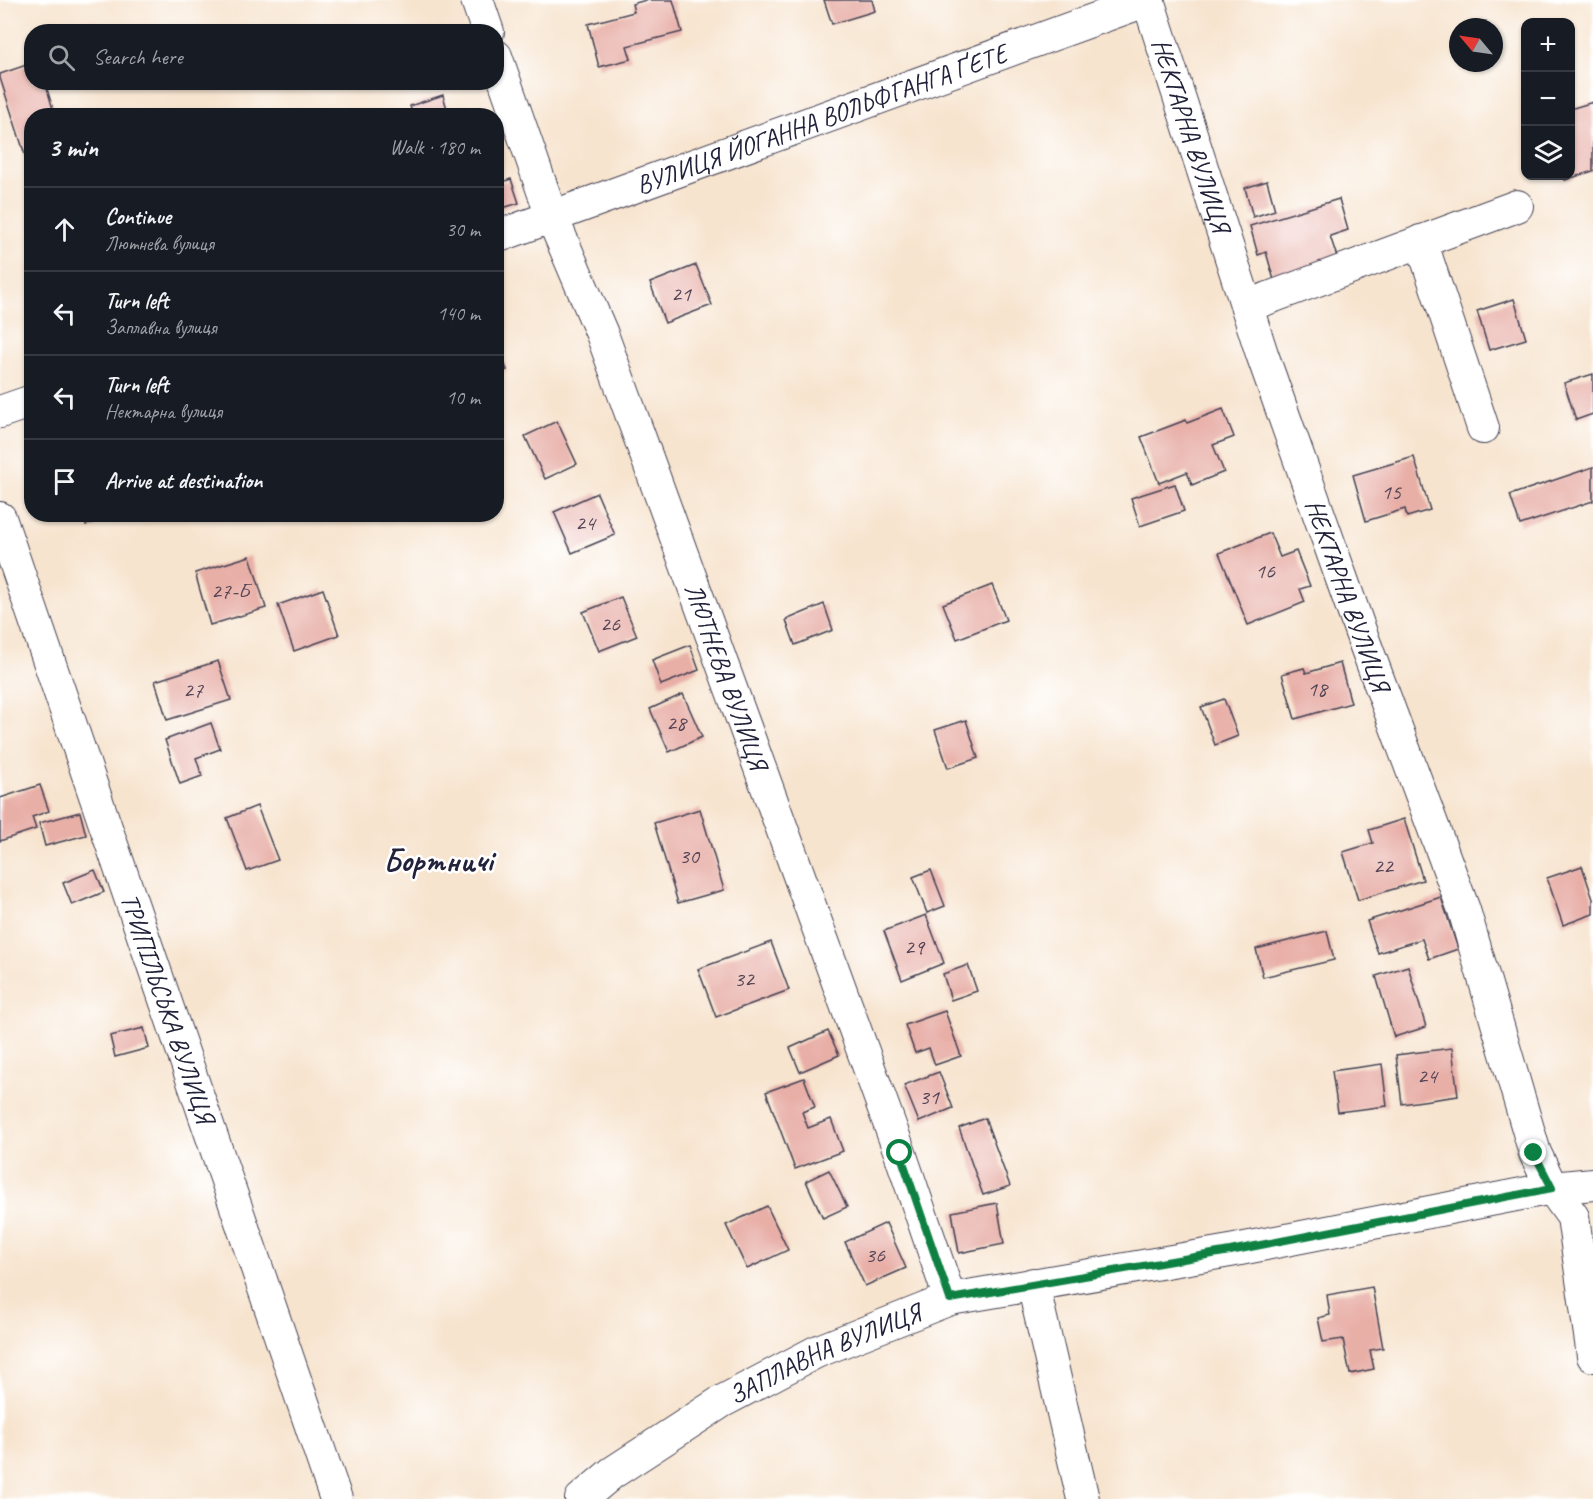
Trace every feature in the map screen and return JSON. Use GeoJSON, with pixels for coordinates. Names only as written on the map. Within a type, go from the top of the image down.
{"type":"FeatureCollection","features":[{"type":"Feature","properties":{"kind":"street"},"geometry":{"type":"LineString","coordinates":[[477,0],[485,24]]}},
{"type":"Feature","properties":{"kind":"street","name":"ВУЛИЦЯ ЙОГАННА ВОЛЬФГАНГА ҐЕТЕ"},"geometry":{"type":"LineString","coordinates":[[504,234],[1148,0]]}},
{"type":"Feature","properties":{"kind":"street","name":"НЕКТАРНА ВУЛИЦЯ"},"geometry":{"type":"LineString","coordinates":[[1148,0],[1247,306],[1360,633],[1464,910],[1534,1153],[1552,1188],[1573,1217],[1593,1356]]}},
{"type":"Feature","properties":{"kind":"street","name":"ЛЮТНЕВА ВУЛИЦЯ"},"geometry":{"type":"LineString","coordinates":[[504,79],[552,218],[602,334],[896,1142],[950,1299]]}},
{"type":"Feature","properties":{"kind":"street"},"geometry":{"type":"LineString","coordinates":[[1247,306],[1516,206]]}},
{"type":"Feature","properties":{"kind":"street"},"geometry":{"type":"LineString","coordinates":[[1421,241],[1483,428]]}},
{"type":"Feature","properties":{"kind":"street"},"geometry":{"type":"LineString","coordinates":[[0,412],[24,404]]}},
{"type":"Feature","properties":{"kind":"street","name":"ТРИПІЛЬСЬКА ВУЛИЦЯ"},"geometry":{"type":"LineString","coordinates":[[0,518],[336,1499]]}},
{"type":"Feature","properties":{"kind":"street","name":"ЗАПЛАВНА ВУЛИЦЯ"},"geometry":{"type":"LineString","coordinates":[[581,1499],[612,1473],[721,1402],[816,1352],[950,1299],[1230,1251],[1552,1188],[1593,1184]]}},
{"type":"Feature","properties":{"kind":"street"},"geometry":{"type":"LineString","coordinates":[[1033,1284],[1083,1499]]}},
{"type":"Feature","properties":{"kind":"building"},"geometry":{"type":"Polygon","coordinates":[[[646,0],[673,0],[682,32],[627,46],[631,59],[599,67],[588,24],[634,12],[632,4],[646,0]]]}},
{"type":"Feature","properties":{"kind":"building"},"geometry":{"type":"Polygon","coordinates":[[[824,0],[872,0],[875,11],[832,24],[824,0]]]}},
{"type":"Feature","properties":{"kind":"building"},"geometry":{"type":"Polygon","coordinates":[[[24,66],[24,90],[47,90],[53,108],[24,108],[24,152],[0,78],[0,74],[24,66]]]}},
{"type":"Feature","properties":{"kind":"building"},"geometry":{"type":"Polygon","coordinates":[[[443,95],[447,108],[411,108],[410,106],[443,95]]]}},
{"type":"Feature","properties":{"kind":"building"},"geometry":{"type":"Polygon","coordinates":[[[1593,102],[1593,171],[1575,177],[1575,126],[1575,107],[1593,102]]]}},
{"type":"Feature","properties":{"kind":"building"},"geometry":{"type":"Polygon","coordinates":[[[511,179],[519,203],[504,208],[504,181],[511,179]]]}},
{"type":"Feature","properties":{"kind":"building"},"geometry":{"type":"Polygon","coordinates":[[[1267,181],[1275,210],[1253,217],[1245,188],[1267,181]]]}},
{"type":"Feature","properties":{"kind":"building"},"geometry":{"type":"Polygon","coordinates":[[[1339,199],[1348,230],[1330,236],[1338,260],[1274,280],[1266,252],[1258,255],[1250,226],[1339,199]]]}},
{"type":"Feature","properties":{"kind":"building"},"geometry":{"type":"Polygon","coordinates":[[[696,265],[712,305],[665,323],[650,283],[696,265]]]}},
{"type":"Feature","properties":{"kind":"building"},"geometry":{"type":"Polygon","coordinates":[[[1514,299],[1526,339],[1489,350],[1477,311],[1514,299]]]}},
{"type":"Feature","properties":{"kind":"building"},"geometry":{"type":"Polygon","coordinates":[[[1593,374],[1593,414],[1576,420],[1564,383],[1593,374]]]}},
{"type":"Feature","properties":{"kind":"building"},"geometry":{"type":"Polygon","coordinates":[[[1223,409],[1234,437],[1213,445],[1224,472],[1192,485],[1187,472],[1159,483],[1141,437],[1223,409]]]}},
{"type":"Feature","properties":{"kind":"building"},"geometry":{"type":"Polygon","coordinates":[[[557,421],[577,464],[545,479],[525,436],[557,421]]]}},
{"type":"Feature","properties":{"kind":"building"},"geometry":{"type":"Polygon","coordinates":[[[1414,457],[1430,510],[1407,517],[1405,509],[1366,521],[1353,475],[1414,457]]]}},
{"type":"Feature","properties":{"kind":"building"},"geometry":{"type":"Polygon","coordinates":[[[1593,467],[1593,501],[1520,525],[1510,495],[1593,467]]]}},
{"type":"Feature","properties":{"kind":"building"},"geometry":{"type":"Polygon","coordinates":[[[1175,484],[1184,511],[1140,526],[1131,498],[1175,484]]]}},
{"type":"Feature","properties":{"kind":"building"},"geometry":{"type":"Polygon","coordinates":[[[597,493],[615,535],[572,553],[554,512],[597,493]]]}},
{"type":"Feature","properties":{"kind":"building"},"geometry":{"type":"Polygon","coordinates":[[[1270,533],[1280,557],[1296,551],[1310,586],[1300,589],[1305,602],[1248,625],[1219,553],[1270,533]]]}},
{"type":"Feature","properties":{"kind":"building"},"geometry":{"type":"Polygon","coordinates":[[[250,556],[266,608],[210,625],[195,573],[250,556]]]}},
{"type":"Feature","properties":{"kind":"building"},"geometry":{"type":"Polygon","coordinates":[[[992,585],[1006,620],[957,639],[943,604],[992,585]]]}},
{"type":"Feature","properties":{"kind":"building"},"geometry":{"type":"Polygon","coordinates":[[[323,589],[339,635],[294,651],[278,605],[323,589]]]}},
{"type":"Feature","properties":{"kind":"building"},"geometry":{"type":"Polygon","coordinates":[[[621,597],[637,636],[599,651],[583,612],[621,597]]]}},
{"type":"Feature","properties":{"kind":"building"},"geometry":{"type":"Polygon","coordinates":[[[824,604],[833,630],[795,645],[786,620],[824,604]]]}},
{"type":"Feature","properties":{"kind":"building"},"geometry":{"type":"Polygon","coordinates":[[[690,645],[699,670],[661,685],[652,660],[690,645]]]}},
{"type":"Feature","properties":{"kind":"building"},"geometry":{"type":"Polygon","coordinates":[[[218,661],[231,700],[167,720],[155,681],[218,661]]]}},
{"type":"Feature","properties":{"kind":"building"},"geometry":{"type":"Polygon","coordinates":[[[1340,663],[1351,703],[1295,719],[1282,674],[1304,668],[1306,673],[1340,663]]]}},
{"type":"Feature","properties":{"kind":"building"},"geometry":{"type":"Polygon","coordinates":[[[683,694],[702,737],[669,752],[650,709],[683,694]]]}},
{"type":"Feature","properties":{"kind":"building"},"geometry":{"type":"Polygon","coordinates":[[[1224,699],[1238,736],[1215,745],[1201,707],[1224,699]]]}},
{"type":"Feature","properties":{"kind":"building"},"geometry":{"type":"Polygon","coordinates":[[[966,720],[978,758],[948,768],[935,730],[966,720]]]}},
{"type":"Feature","properties":{"kind":"building"},"geometry":{"type":"Polygon","coordinates":[[[211,723],[220,749],[196,758],[202,776],[180,784],[165,740],[211,723]]]}},
{"type":"Feature","properties":{"kind":"building"},"geometry":{"type":"Polygon","coordinates":[[[40,785],[49,811],[32,817],[36,829],[0,841],[0,798],[40,785]]]}},
{"type":"Feature","properties":{"kind":"building"},"geometry":{"type":"Polygon","coordinates":[[[257,806],[278,860],[247,871],[227,818],[257,806]]]}},
{"type":"Feature","properties":{"kind":"building"},"geometry":{"type":"Polygon","coordinates":[[[700,809],[724,890],[678,903],[654,823],[700,809]]]}},
{"type":"Feature","properties":{"kind":"building"},"geometry":{"type":"Polygon","coordinates":[[[80,812],[86,835],[45,846],[39,823],[80,812]]]}},
{"type":"Feature","properties":{"kind":"building"},"geometry":{"type":"Polygon","coordinates":[[[1404,819],[1423,880],[1358,900],[1343,852],[1373,843],[1369,830],[1404,819]]]}},
{"type":"Feature","properties":{"kind":"building"},"geometry":{"type":"Polygon","coordinates":[[[1582,866],[1593,899],[1593,914],[1563,925],[1547,878],[1582,866]]]}},
{"type":"Feature","properties":{"kind":"building"},"geometry":{"type":"Polygon","coordinates":[[[95,870],[104,892],[72,905],[63,883],[95,870]]]}},
{"type":"Feature","properties":{"kind":"building"},"geometry":{"type":"Polygon","coordinates":[[[931,870],[945,906],[927,913],[913,877],[931,870]]]}},
{"type":"Feature","properties":{"kind":"building"},"geometry":{"type":"Polygon","coordinates":[[[1441,897],[1458,949],[1429,959],[1422,939],[1378,953],[1367,921],[1441,897]]]}},
{"type":"Feature","properties":{"kind":"building"},"geometry":{"type":"Polygon","coordinates":[[[926,915],[944,963],[902,980],[884,931],[926,915]]]}},
{"type":"Feature","properties":{"kind":"building"},"geometry":{"type":"Polygon","coordinates":[[[1327,931],[1334,960],[1263,977],[1256,949],[1327,931]]]}},
{"type":"Feature","properties":{"kind":"building"},"geometry":{"type":"Polygon","coordinates":[[[771,942],[789,990],[716,1017],[698,969],[771,942]]]}},
{"type":"Feature","properties":{"kind":"building"},"geometry":{"type":"Polygon","coordinates":[[[968,965],[977,991],[951,1000],[943,974],[968,965]]]}},
{"type":"Feature","properties":{"kind":"building"},"geometry":{"type":"Polygon","coordinates":[[[1408,966],[1426,1027],[1394,1037],[1376,976],[1408,966]]]}},
{"type":"Feature","properties":{"kind":"building"},"geometry":{"type":"Polygon","coordinates":[[[945,1011],[961,1056],[935,1065],[929,1048],[915,1053],[905,1025],[945,1011]]]}},
{"type":"Feature","properties":{"kind":"building"},"geometry":{"type":"Polygon","coordinates":[[[144,1028],[149,1048],[115,1057],[110,1036],[144,1028]]]}},
{"type":"Feature","properties":{"kind":"building"},"geometry":{"type":"Polygon","coordinates":[[[828,1031],[839,1055],[800,1072],[790,1048],[828,1031]]]}},
{"type":"Feature","properties":{"kind":"building"},"geometry":{"type":"Polygon","coordinates":[[[1452,1048],[1458,1096],[1402,1104],[1396,1055],[1452,1048]]]}},
{"type":"Feature","properties":{"kind":"building"},"geometry":{"type":"Polygon","coordinates":[[[1382,1064],[1387,1106],[1338,1112],[1332,1071],[1382,1064]]]}},
{"type":"Feature","properties":{"kind":"building"},"geometry":{"type":"Polygon","coordinates":[[[939,1072],[953,1108],[919,1122],[904,1085],[939,1072]]]}},
{"type":"Feature","properties":{"kind":"building"},"geometry":{"type":"Polygon","coordinates":[[[804,1078],[815,1107],[802,1112],[808,1128],[831,1119],[843,1151],[795,1169],[766,1092],[804,1078]]]}},
{"type":"Feature","properties":{"kind":"building"},"geometry":{"type":"Polygon","coordinates":[[[985,1118],[1010,1186],[983,1195],[959,1128],[985,1118]]]}},
{"type":"Feature","properties":{"kind":"building"},"geometry":{"type":"Polygon","coordinates":[[[829,1170],[847,1207],[823,1218],[806,1181],[829,1170]]]}},
{"type":"Feature","properties":{"kind":"building"},"geometry":{"type":"Polygon","coordinates":[[[997,1203],[1004,1244],[959,1253],[952,1212],[997,1203]]]}},
{"type":"Feature","properties":{"kind":"building"},"geometry":{"type":"Polygon","coordinates":[[[767,1206],[788,1250],[747,1269],[726,1225],[767,1206]]]}},
{"type":"Feature","properties":{"kind":"building"},"geometry":{"type":"Polygon","coordinates":[[[886,1223],[906,1268],[865,1286],[845,1242],[886,1223]]]}},
{"type":"Feature","properties":{"kind":"building"},"geometry":{"type":"Polygon","coordinates":[[[1372,1287],[1383,1348],[1370,1350],[1374,1369],[1350,1374],[1343,1339],[1323,1342],[1318,1318],[1330,1315],[1327,1295],[1372,1287]]]}},
{"type":"Feature","properties":{"kind":"district","name":"Бортничі"},"geometry":{"type":"Point","coordinates":[438,860]}},
{"type":"Feature","properties":{"kind":"route"},"geometry":{"type":"LineString","coordinates":[[900,1153],[950,1299],[1230,1251],[1552,1188],[1534,1153]]}}]}
